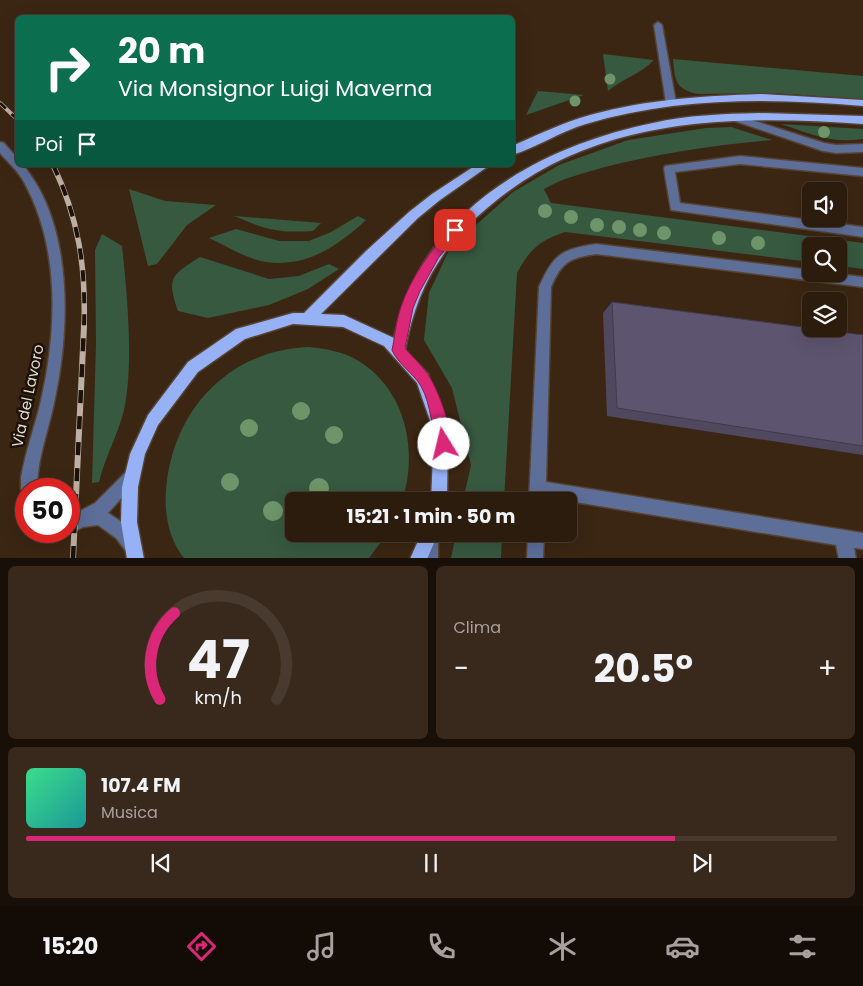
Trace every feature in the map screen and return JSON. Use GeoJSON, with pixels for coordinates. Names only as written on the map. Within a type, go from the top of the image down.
{"type":"FeatureCollection","features":[{"type":"Feature","properties":{"kind":"main road"},"geometry":{"type":"LineString","coordinates":[[515,150],[552,132],[593,118],[671,103],[749,97],[863,103]]}},
{"type":"Feature","properties":{"kind":"main road"},"geometry":{"type":"LineString","coordinates":[[660,126],[670,111],[671,103]]}},
{"type":"Feature","properties":{"kind":"main road"},"geometry":{"type":"LineString","coordinates":[[398,350],[407,308],[424,271],[447,239],[494,193],[530,170],[569,151],[607,136],[660,126],[733,117],[784,116],[863,120]]}},
{"type":"Feature","properties":{"kind":"main road"},"geometry":{"type":"LineString","coordinates":[[309,317],[411,216],[449,186],[482,167]]}},
{"type":"Feature","properties":{"kind":"main road"},"geometry":{"type":"LineString","coordinates":[[134,552],[128,510],[130,478],[144,439],[167,394],[186,372],[222,342],[244,331],[285,319],[309,317],[337,320],[359,326],[398,350],[426,382],[440,420],[444,444],[444,469],[440,492]]}},
{"type":"Feature","properties":{"kind":"main road"},"geometry":{"type":"LineString","coordinates":[[418,558],[426,542]]}},
{"type":"Feature","properties":{"kind":"street"},"geometry":{"type":"LineString","coordinates":[[658,25],[671,103]]}},
{"type":"Feature","properties":{"kind":"street"},"geometry":{"type":"LineString","coordinates":[[733,117],[823,147],[836,149],[863,148]]}},
{"type":"Feature","properties":{"kind":"street","name":"Via del Lavoro"},"geometry":{"type":"LineString","coordinates":[[0,146],[15,164]]}},
{"type":"Feature","properties":{"kind":"street"},"geometry":{"type":"LineString","coordinates":[[863,172],[740,160],[669,169],[675,207],[863,232]]}},
{"type":"Feature","properties":{"kind":"street","name":"Via del Lavoro"},"geometry":{"type":"LineString","coordinates":[[18,167],[29,180],[45,221],[56,264],[60,294],[59,329],[54,373],[32,462],[30,478]]}},
{"type":"Feature","properties":{"kind":"street"},"geometry":{"type":"LineString","coordinates":[[537,492],[545,287],[555,264],[574,252],[596,249],[863,282]]}},
{"type":"Feature","properties":{"kind":"street"},"geometry":{"type":"LineString","coordinates":[[80,521],[101,509],[130,478]]}},
{"type":"Feature","properties":{"kind":"street"},"geometry":{"type":"LineString","coordinates":[[577,501],[863,541]]}},
{"type":"Feature","properties":{"kind":"street"},"geometry":{"type":"LineString","coordinates":[[80,522],[100,518],[122,532],[134,552]]}},
{"type":"Feature","properties":{"kind":"street"},"geometry":{"type":"LineString","coordinates":[[843,538],[848,558]]}},
{"type":"Feature","properties":{"kind":"street"},"geometry":{"type":"LineString","coordinates":[[430,542],[430,558]]}},
{"type":"Feature","properties":{"kind":"street"},"geometry":{"type":"LineString","coordinates":[[536,542],[536,558]]}},
{"type":"Feature","properties":{"kind":"green space"},"geometry":{"type":"Polygon","coordinates":[[[603,54],[654,60],[608,91],[603,54]]]}},
{"type":"Feature","properties":{"kind":"green space"},"geometry":{"type":"Polygon","coordinates":[[[673,59],[863,76],[863,99],[772,93],[698,94],[685,90],[678,83],[673,59]]]}},
{"type":"Feature","properties":{"kind":"green space"},"geometry":{"type":"Polygon","coordinates":[[[538,91],[584,95],[526,115],[538,91]]]}},
{"type":"Feature","properties":{"kind":"green space"},"geometry":{"type":"Polygon","coordinates":[[[781,124],[863,129],[863,139],[832,139],[781,124]]]}},
{"type":"Feature","properties":{"kind":"green space"},"geometry":{"type":"Polygon","coordinates":[[[731,127],[772,140],[688,150],[626,162],[574,176],[544,189],[551,203],[816,237],[802,237],[802,261],[565,232],[548,239],[536,247],[526,258],[517,273],[505,492],[465,492],[471,465],[452,388],[424,340],[429,293],[450,248],[513,192],[559,165],[628,140],[706,128],[731,127]]]}},
{"type":"Feature","properties":{"kind":"green space"},"geometry":{"type":"Polygon","coordinates":[[[129,189],[165,201],[216,205],[187,225],[157,264],[148,266],[129,189]]]}},
{"type":"Feature","properties":{"kind":"green space"},"geometry":{"type":"Polygon","coordinates":[[[234,216],[321,223],[313,231],[281,231],[272,230],[234,216]]]}},
{"type":"Feature","properties":{"kind":"green space"},"geometry":{"type":"Polygon","coordinates":[[[358,216],[366,220],[355,230],[321,253],[295,262],[266,262],[244,255],[209,238],[236,229],[279,241],[309,241],[331,232],[358,216]]]}},
{"type":"Feature","properties":{"kind":"green space"},"geometry":{"type":"Polygon","coordinates":[[[102,234],[122,246],[129,328],[129,372],[121,419],[99,482],[92,483],[96,344],[95,250],[102,234]]]}},
{"type":"Feature","properties":{"kind":"green space"},"geometry":{"type":"Polygon","coordinates":[[[847,241],[863,243],[863,269],[847,267],[847,241]]]}},
{"type":"Feature","properties":{"kind":"green space"},"geometry":{"type":"Polygon","coordinates":[[[200,257],[269,279],[299,276],[329,264],[339,269],[308,289],[269,305],[208,318],[178,311],[172,291],[174,278],[178,273],[200,257]]]}},
{"type":"Feature","properties":{"kind":"green space"},"geometry":{"type":"Polygon","coordinates":[[[309,347],[345,354],[373,372],[387,387],[397,403],[408,441],[409,461],[404,492],[285,492],[285,542],[381,542],[369,558],[184,558],[171,535],[166,508],[166,490],[171,461],[179,435],[193,411],[209,390],[230,373],[253,360],[280,351],[309,347]]]}},
{"type":"Feature","properties":{"kind":"green space"},"geometry":{"type":"Polygon","coordinates":[[[454,542],[502,542],[501,558],[451,558],[454,542]]]}},
{"type":"Feature","properties":{"kind":"building"},"geometry":{"type":"Polygon","coordinates":[[[612,302],[802,327],[802,337],[847,337],[847,333],[863,335],[863,446],[617,408],[612,302]]]}},
{"type":"Feature","properties":{"kind":"railway"},"geometry":{"type":"LineString","coordinates":[[0,103],[15,117]]}},
{"type":"Feature","properties":{"kind":"railway"},"geometry":{"type":"LineString","coordinates":[[54,167],[69,205],[79,244],[84,284],[84,326]]}},
{"type":"Feature","properties":{"kind":"railway"},"geometry":{"type":"LineString","coordinates":[[73,558],[84,326]]}},
{"type":"Feature","properties":{"kind":"route"},"geometry":{"type":"LineString","coordinates":[[444,444],[435,402],[426,382],[398,350],[407,308],[415,288],[435,254],[455,230]]}}]}
